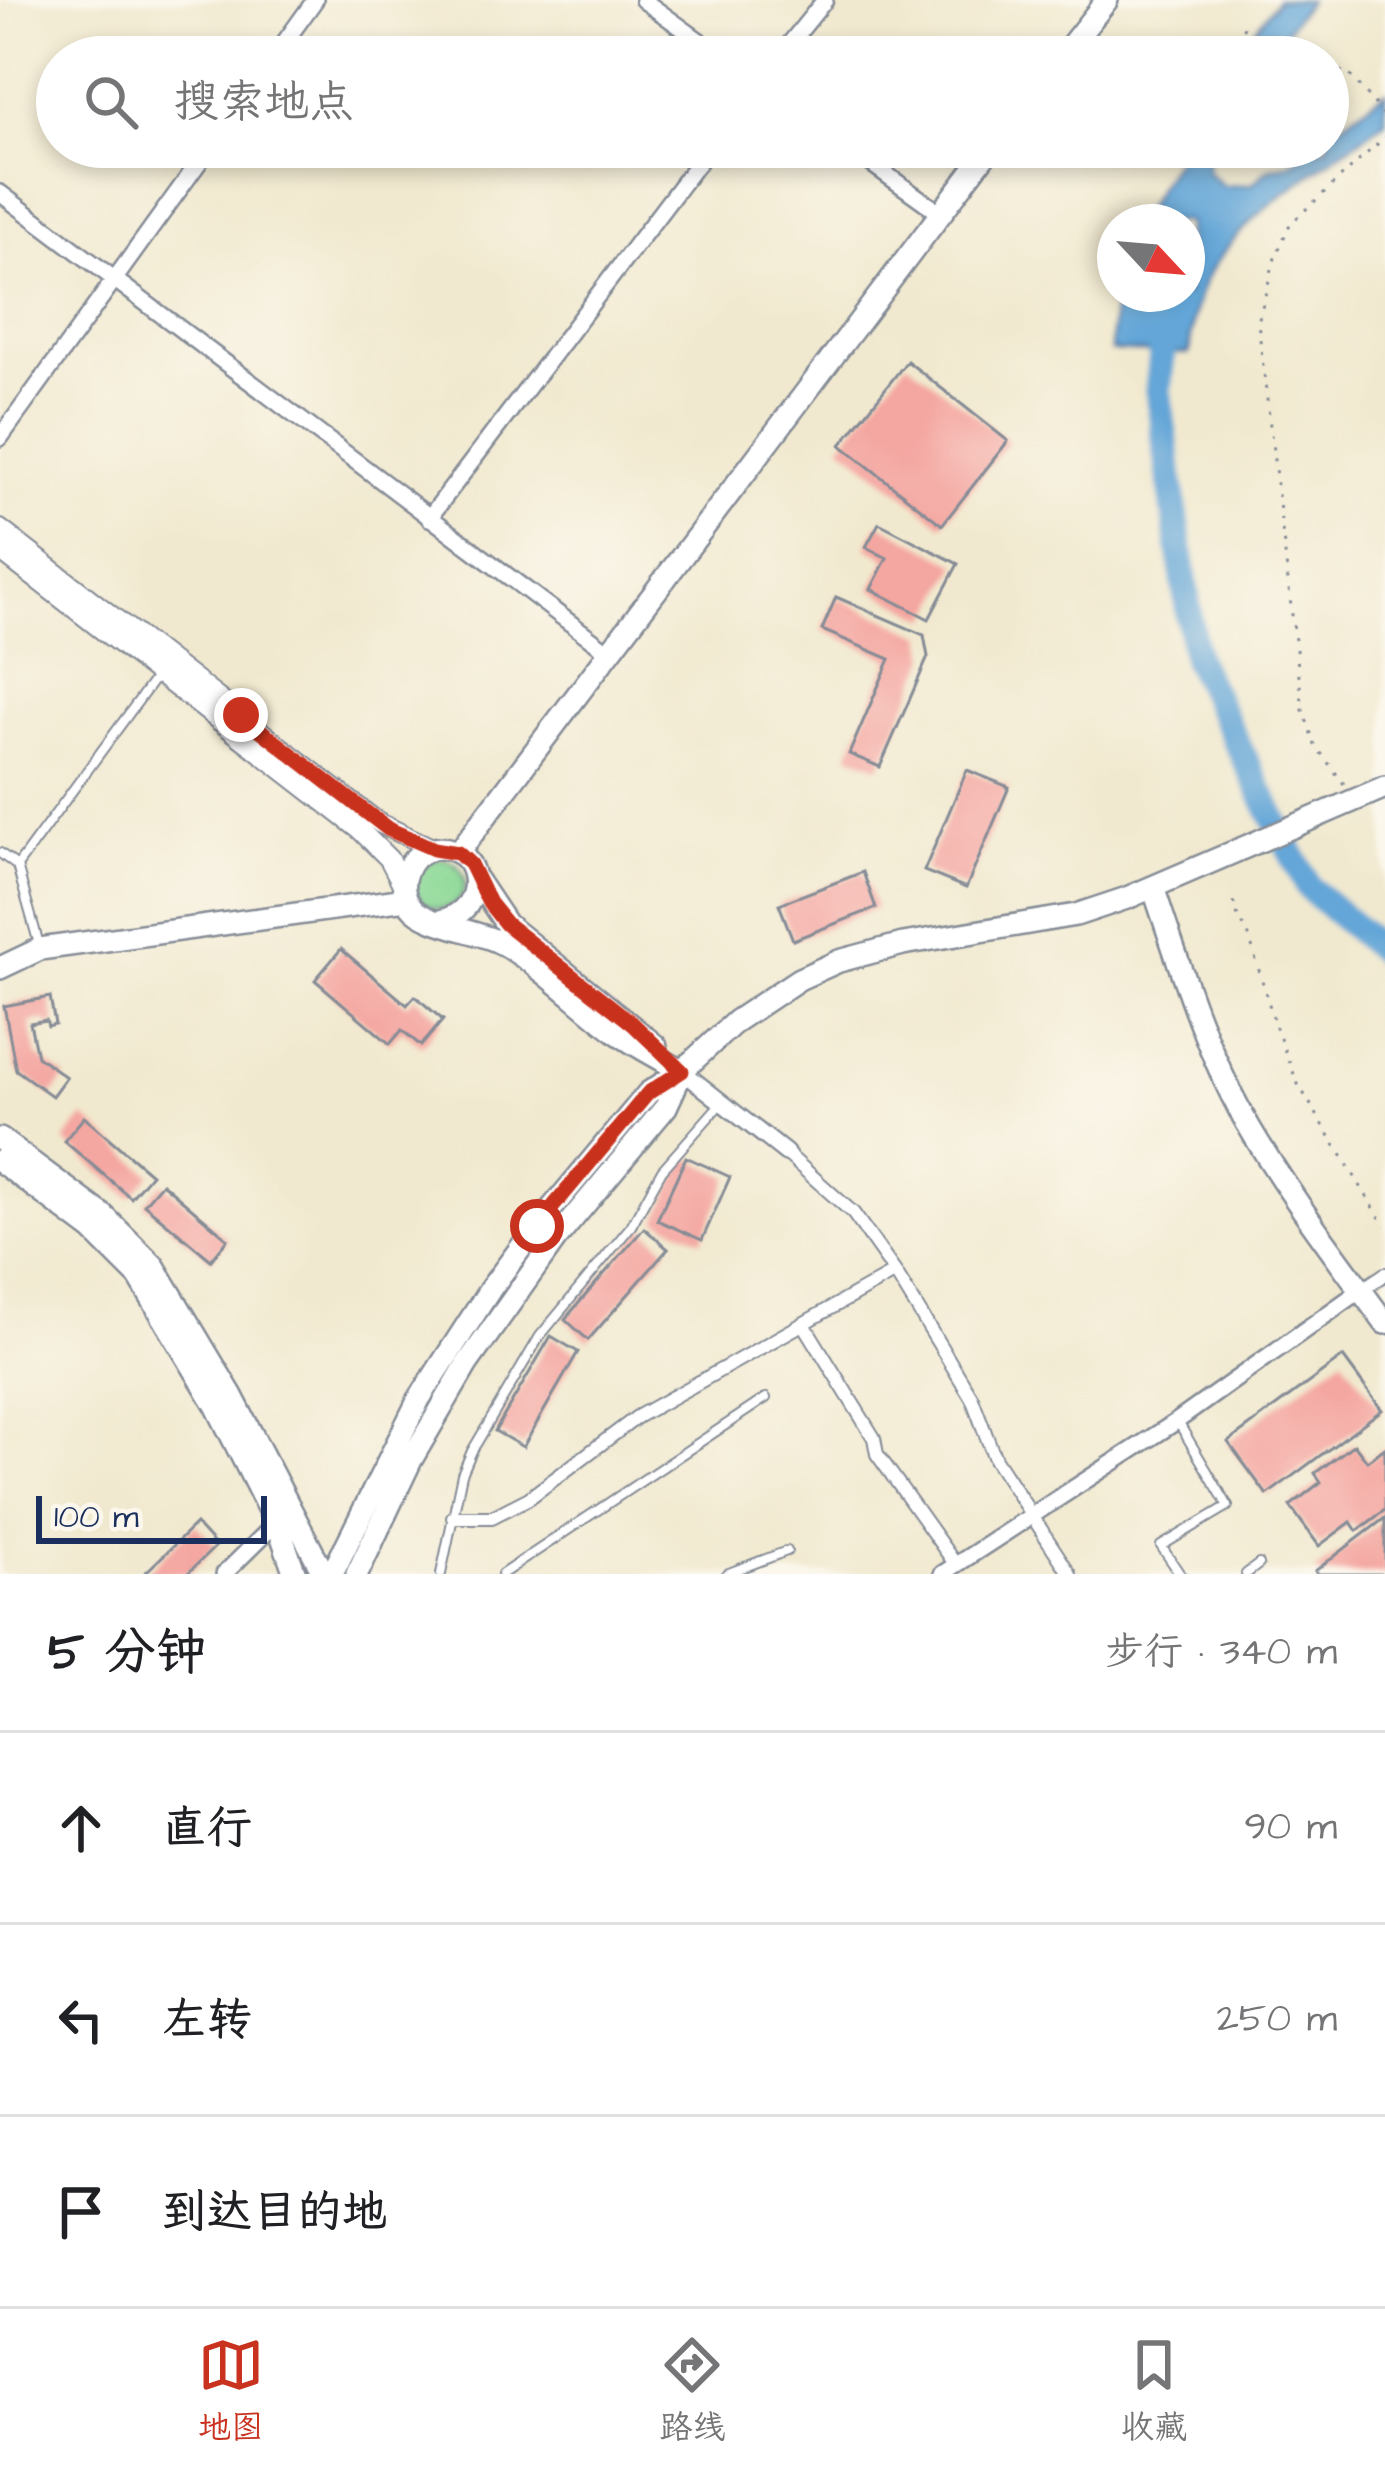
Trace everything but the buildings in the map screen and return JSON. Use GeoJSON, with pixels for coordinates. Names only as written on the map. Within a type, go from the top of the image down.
{"type":"FeatureCollection","features":[{"type":"Feature","properties":{"kind":"main road"},"geometry":{"type":"LineString","coordinates":[[1076,36],[1097,3]]}},
{"type":"Feature","properties":{"kind":"main road"},"geometry":{"type":"LineString","coordinates":[[458,853],[975,168]]}},
{"type":"Feature","properties":{"kind":"main road"},"geometry":{"type":"LineString","coordinates":[[0,1162],[92,1230],[140,1277],[283,1515],[328,1574],[419,1399],[490,1288],[648,1093],[682,1071],[756,1006],[839,961],[903,944],[1052,922],[1163,882],[1385,787]]}},
{"type":"Feature","properties":{"kind":"main road"},"geometry":{"type":"LineString","coordinates":[[434,849],[458,853],[470,864],[506,924],[633,1024],[682,1071],[623,1037],[506,946],[414,911],[405,892],[412,861],[434,849]]}},
{"type":"Feature","properties":{"kind":"main road"},"geometry":{"type":"LineString","coordinates":[[440,921],[466,910],[476,879]]}},
{"type":"Feature","properties":{"kind":"main road"},"geometry":{"type":"LineString","coordinates":[[1163,882],[1204,1032],[1236,1102],[1297,1200],[1385,1323]]}},
{"type":"Feature","properties":{"kind":"main road"},"geometry":{"type":"LineString","coordinates":[[0,968],[40,949],[405,892]]}},
{"type":"Feature","properties":{"kind":"main road"},"geometry":{"type":"LineString","coordinates":[[358,1574],[411,1460],[467,1364],[555,1240],[666,1107],[682,1071]]}},
{"type":"Feature","properties":{"kind":"main road"},"geometry":{"type":"LineString","coordinates":[[0,1138],[104,1216],[154,1266],[205,1347],[283,1515],[296,1574]]}},
{"type":"Feature","properties":{"kind":"street"},"geometry":{"type":"LineString","coordinates":[[289,36],[315,0]]}},
{"type":"Feature","properties":{"kind":"street"},"geometry":{"type":"LineString","coordinates":[[643,0],[693,36]]}},
{"type":"Feature","properties":{"kind":"street"},"geometry":{"type":"LineString","coordinates":[[796,36],[825,0]]}},
{"type":"Feature","properties":{"kind":"street"},"geometry":{"type":"LineString","coordinates":[[0,438],[195,168]]}},
{"type":"Feature","properties":{"kind":"street"},"geometry":{"type":"LineString","coordinates":[[429,518],[694,168]]}},
{"type":"Feature","properties":{"kind":"street"},"geometry":{"type":"LineString","coordinates":[[877,168],[940,213]]}},
{"type":"Feature","properties":{"kind":"street"},"geometry":{"type":"LineString","coordinates":[[0,193],[610,653]]}},
{"type":"Feature","properties":{"kind":"street"},"geometry":{"type":"LineString","coordinates":[[0,530],[379,823],[434,849]]}},
{"type":"Feature","properties":{"kind":"street"},"geometry":{"type":"LineString","coordinates":[[0,551],[360,830],[389,859],[405,892]]}},
{"type":"Feature","properties":{"kind":"street"},"geometry":{"type":"LineString","coordinates":[[682,1071],[853,1213],[972,1398],[995,1459],[1070,1574]]}},
{"type":"Feature","properties":{"kind":"street"},"geometry":{"type":"LineString","coordinates":[[453,1517],[492,1516],[529,1498],[637,1417],[895,1272]]}},
{"type":"Feature","properties":{"kind":"street"},"geometry":{"type":"LineString","coordinates":[[805,1326],[874,1438],[877,1454],[954,1571],[1385,1274]]}},
{"type":"Feature","properties":{"kind":"street"},"geometry":{"type":"LineString","coordinates":[[224,1574],[283,1515]]}},
{"type":"Feature","properties":{"kind":"lane"},"geometry":{"type":"LineString","coordinates":[[17,866],[158,674]]}},
{"type":"Feature","properties":{"kind":"lane"},"geometry":{"type":"LineString","coordinates":[[0,853],[17,866],[40,949]]}},
{"type":"Feature","properties":{"kind":"lane"},"geometry":{"type":"LineString","coordinates":[[441,1574],[472,1451],[540,1336],[631,1226],[662,1170],[722,1102]]}},
{"type":"Feature","properties":{"kind":"lane"},"geometry":{"type":"LineString","coordinates":[[502,1574],[766,1398]]}},
{"type":"Feature","properties":{"kind":"lane"},"geometry":{"type":"LineString","coordinates":[[1177,1421],[1228,1506],[1161,1546],[1180,1574]]}},
{"type":"Feature","properties":{"kind":"lane"},"geometry":{"type":"LineString","coordinates":[[726,1574],[787,1551]]}},
{"type":"Feature","properties":{"kind":"lane"},"geometry":{"type":"LineString","coordinates":[[1246,1574],[1259,1564]]}},
{"type":"Feature","properties":{"kind":"path"},"geometry":{"type":"LineString","coordinates":[[1242,28],[1257,36]]}},
{"type":"Feature","properties":{"kind":"path"},"geometry":{"type":"LineString","coordinates":[[1349,75],[1385,116]]}},
{"type":"Feature","properties":{"kind":"path"},"geometry":{"type":"LineString","coordinates":[[1356,800],[1315,745],[1304,710],[1258,322],[1275,258],[1290,224],[1385,137]]}},
{"type":"Feature","properties":{"kind":"path"},"geometry":{"type":"LineString","coordinates":[[1234,902],[1298,1084],[1385,1226]]}},
{"type":"Feature","properties":{"kind":"green space"},"geometry":{"type":"Polygon","coordinates":[[[430,860],[450,860],[464,874],[464,894],[450,908],[430,908],[416,894],[416,874],[430,860]]]}},
{"type":"Feature","properties":{"kind":"water"},"geometry":{"type":"Polygon","coordinates":[[[1277,0],[1309,0],[1281,36],[1250,36],[1277,0]]]}},
{"type":"Feature","properties":{"kind":"water"},"geometry":{"type":"Polygon","coordinates":[[[1385,92],[1385,121],[1349,147],[1349,119],[1385,92]]]}},
{"type":"Feature","properties":{"kind":"water"},"geometry":{"type":"Polygon","coordinates":[[[1170,168],[1207,168],[1224,186],[1252,184],[1272,168],[1319,168],[1245,228],[1205,281],[1205,204],[1148,204],[1170,168]]]}},
{"type":"Feature","properties":{"kind":"water"},"geometry":{"type":"Polygon","coordinates":[[[1113,312],[1195,312],[1189,354],[1111,351],[1113,312]]]}},
{"type":"Feature","properties":{"kind":"waterway"},"geometry":{"type":"LineString","coordinates":[[1167,312],[1158,390],[1195,659],[1309,888],[1385,954]]}},
{"type":"Feature","properties":{"kind":"route"},"geometry":{"type":"LineString","coordinates":[[241,715],[388,829],[434,849],[458,853],[470,864],[489,903],[506,924],[633,1024],[682,1071],[648,1093],[537,1226]]}}]}
